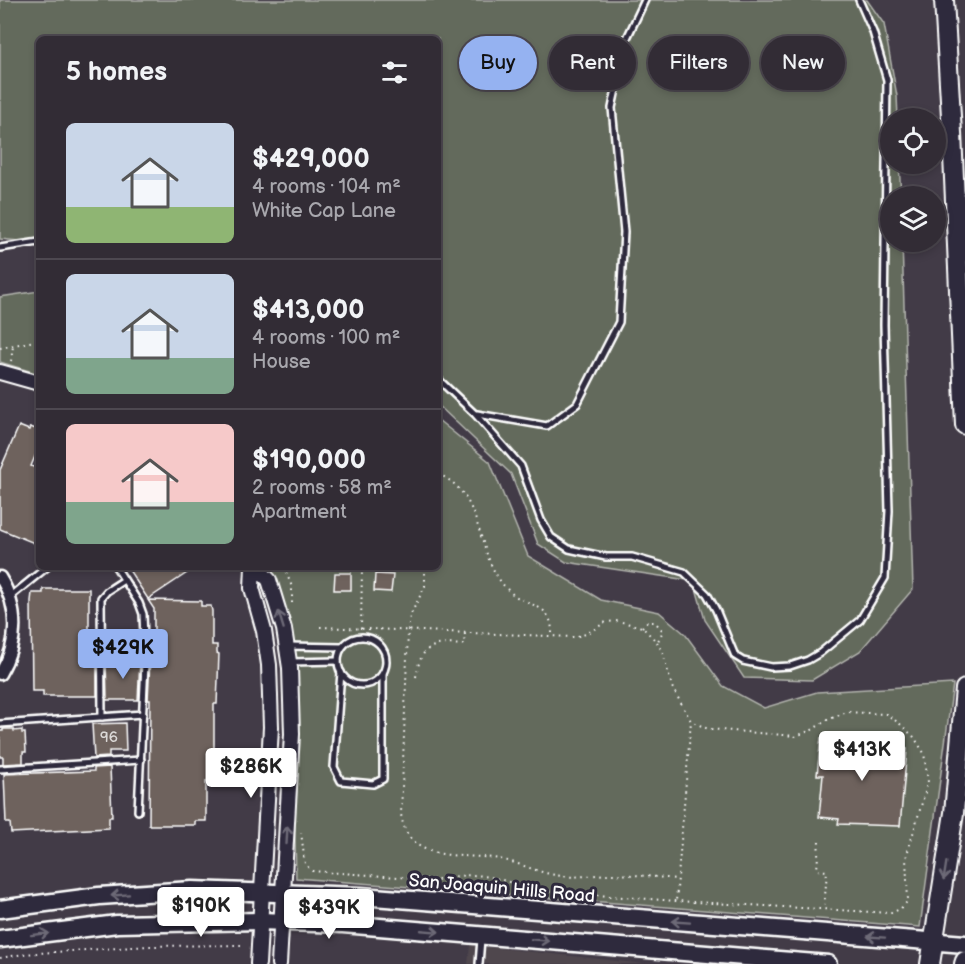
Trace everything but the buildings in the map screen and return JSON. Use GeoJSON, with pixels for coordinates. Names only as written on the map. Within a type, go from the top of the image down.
{"type":"FeatureCollection","features":[{"type":"Feature","properties":{"kind":"main road"},"geometry":{"type":"LineString","coordinates":[[944,0],[953,145],[965,425]]}},
{"type":"Feature","properties":{"kind":"main road"},"geometry":{"type":"LineString","coordinates":[[930,964],[954,813],[965,689]]}},
{"type":"Feature","properties":{"kind":"main road","name":"San Joaquin Hills Road"},"geometry":{"type":"LineString","coordinates":[[0,909],[99,896],[192,890],[371,897],[965,944]]}},
{"type":"Feature","properties":{"kind":"main road"},"geometry":{"type":"LineString","coordinates":[[0,939],[117,924],[282,921],[828,964]]}},
{"type":"Feature","properties":{"kind":"street"},"geometry":{"type":"LineString","coordinates":[[4,372],[36,382]]}},
{"type":"Feature","properties":{"kind":"street"},"geometry":{"type":"LineString","coordinates":[[254,570],[252,588],[264,631],[269,675],[271,727],[258,964]]}},
{"type":"Feature","properties":{"kind":"street"},"geometry":{"type":"LineString","coordinates":[[257,570],[269,580],[284,629],[289,662],[292,734],[279,964]]}},
{"type":"Feature","properties":{"kind":"street"},"geometry":{"type":"LineString","coordinates":[[0,577],[10,597],[15,615],[14,633],[7,661],[0,674]]}},
{"type":"Feature","properties":{"kind":"lane"},"geometry":{"type":"LineString","coordinates":[[476,414],[547,426],[577,404],[619,322],[624,232],[612,108],[627,38],[645,0]]}},
{"type":"Feature","properties":{"kind":"lane"},"geometry":{"type":"LineString","coordinates":[[441,382],[476,414],[521,466],[541,520],[551,537],[569,549],[606,557],[632,557],[684,572],[707,594],[735,656],[743,662],[771,667],[790,666],[808,660],[860,620],[885,579],[889,511],[884,325],[887,80],[873,32],[859,0]]}},
{"type":"Feature","properties":{"kind":"lane"},"geometry":{"type":"LineString","coordinates":[[0,248],[36,242]]}},
{"type":"Feature","properties":{"kind":"lane"},"geometry":{"type":"LineString","coordinates":[[10,597],[43,570]]}},
{"type":"Feature","properties":{"kind":"lane"},"geometry":{"type":"LineString","coordinates":[[118,570],[139,603],[143,614],[145,663],[138,811]]}},
{"type":"Feature","properties":{"kind":"lane"},"geometry":{"type":"LineString","coordinates":[[102,717],[101,598],[107,591],[124,580]]}},
{"type":"Feature","properties":{"kind":"lane"},"geometry":{"type":"LineString","coordinates":[[367,637],[375,640],[386,655],[383,673],[383,778],[373,784],[341,781],[334,767],[341,672],[338,661],[342,647],[349,640],[367,637]]}},
{"type":"Feature","properties":{"kind":"lane"},"geometry":{"type":"LineString","coordinates":[[287,646],[342,647]]}},
{"type":"Feature","properties":{"kind":"lane"},"geometry":{"type":"LineString","coordinates":[[289,662],[338,661]]}},
{"type":"Feature","properties":{"kind":"lane"},"geometry":{"type":"LineString","coordinates":[[341,672],[356,684],[366,684],[376,680],[383,673]]}},
{"type":"Feature","properties":{"kind":"lane"},"geometry":{"type":"LineString","coordinates":[[0,723],[143,714]]}},
{"type":"Feature","properties":{"kind":"lane"},"geometry":{"type":"LineString","coordinates":[[0,768],[141,760]]}},
{"type":"Feature","properties":{"kind":"lane"},"geometry":{"type":"LineString","coordinates":[[479,964],[481,936]]}},
{"type":"Feature","properties":{"kind":"path"},"geometry":{"type":"LineString","coordinates":[[0,348],[36,341]]}},
{"type":"Feature","properties":{"kind":"path"},"geometry":{"type":"LineString","coordinates":[[4,372],[13,346]]}},
{"type":"Feature","properties":{"kind":"path"},"geometry":{"type":"LineString","coordinates":[[441,476],[453,482],[469,502],[475,513],[488,559],[508,590],[548,613],[552,636]]}},
{"type":"Feature","properties":{"kind":"path"},"geometry":{"type":"LineString","coordinates":[[361,629],[362,570]]}},
{"type":"Feature","properties":{"kind":"path"},"geometry":{"type":"LineString","coordinates":[[425,570],[425,586],[410,616],[408,631],[401,814],[403,827],[410,838],[426,849],[439,854],[502,859],[563,876],[610,874],[678,879]]}},
{"type":"Feature","properties":{"kind":"path"},"geometry":{"type":"LineString","coordinates":[[320,627],[574,637],[586,634],[606,622],[618,621],[642,627],[657,642],[663,653],[672,687],[691,721],[676,901]]}},
{"type":"Feature","properties":{"kind":"path"},"geometry":{"type":"LineString","coordinates":[[642,627],[647,622],[655,621],[660,625],[663,631],[657,642]]}},
{"type":"Feature","properties":{"kind":"path"},"geometry":{"type":"LineString","coordinates":[[416,677],[418,662],[425,650],[437,643],[464,645],[465,633]]}},
{"type":"Feature","properties":{"kind":"path"},"geometry":{"type":"LineString","coordinates":[[305,864],[312,871],[441,880],[460,874],[485,875],[543,891],[676,901],[891,913],[900,909],[908,901],[906,858],[928,782],[924,753],[914,737],[886,714],[868,712],[848,712],[796,736],[708,729],[691,721]]}},
{"type":"Feature","properties":{"kind":"path"},"geometry":{"type":"LineString","coordinates":[[819,841],[817,870],[827,871],[824,909]]}},
{"type":"Feature","properties":{"kind":"path"},"geometry":{"type":"LineString","coordinates":[[0,958],[23,954],[149,946],[259,945]]}},
{"type":"Feature","properties":{"kind":"shaded area"},"geometry":{"type":"Polygon","coordinates":[[[470,945],[645,964],[468,964],[470,945]]]}},
{"type":"Feature","properties":{"kind":"green space"},"geometry":{"type":"Polygon","coordinates":[[[0,0],[867,0],[884,24],[897,96],[898,108],[880,108],[880,174],[900,174],[900,186],[880,186],[880,252],[902,252],[913,589],[860,651],[812,680],[744,678],[705,620],[694,581],[566,562],[538,544],[511,474],[441,408],[441,36],[36,36],[36,243],[0,239],[0,0]]]}},
{"type":"Feature","properties":{"kind":"green space"},"geometry":{"type":"Polygon","coordinates":[[[36,291],[36,373],[0,362],[0,297],[36,291]]]}},
{"type":"Feature","properties":{"kind":"green space"},"geometry":{"type":"Polygon","coordinates":[[[441,422],[490,462],[528,556],[601,600],[659,612],[685,634],[723,686],[764,708],[817,692],[953,684],[920,927],[296,878],[290,643],[267,570],[441,570],[441,422]]]}}]}
